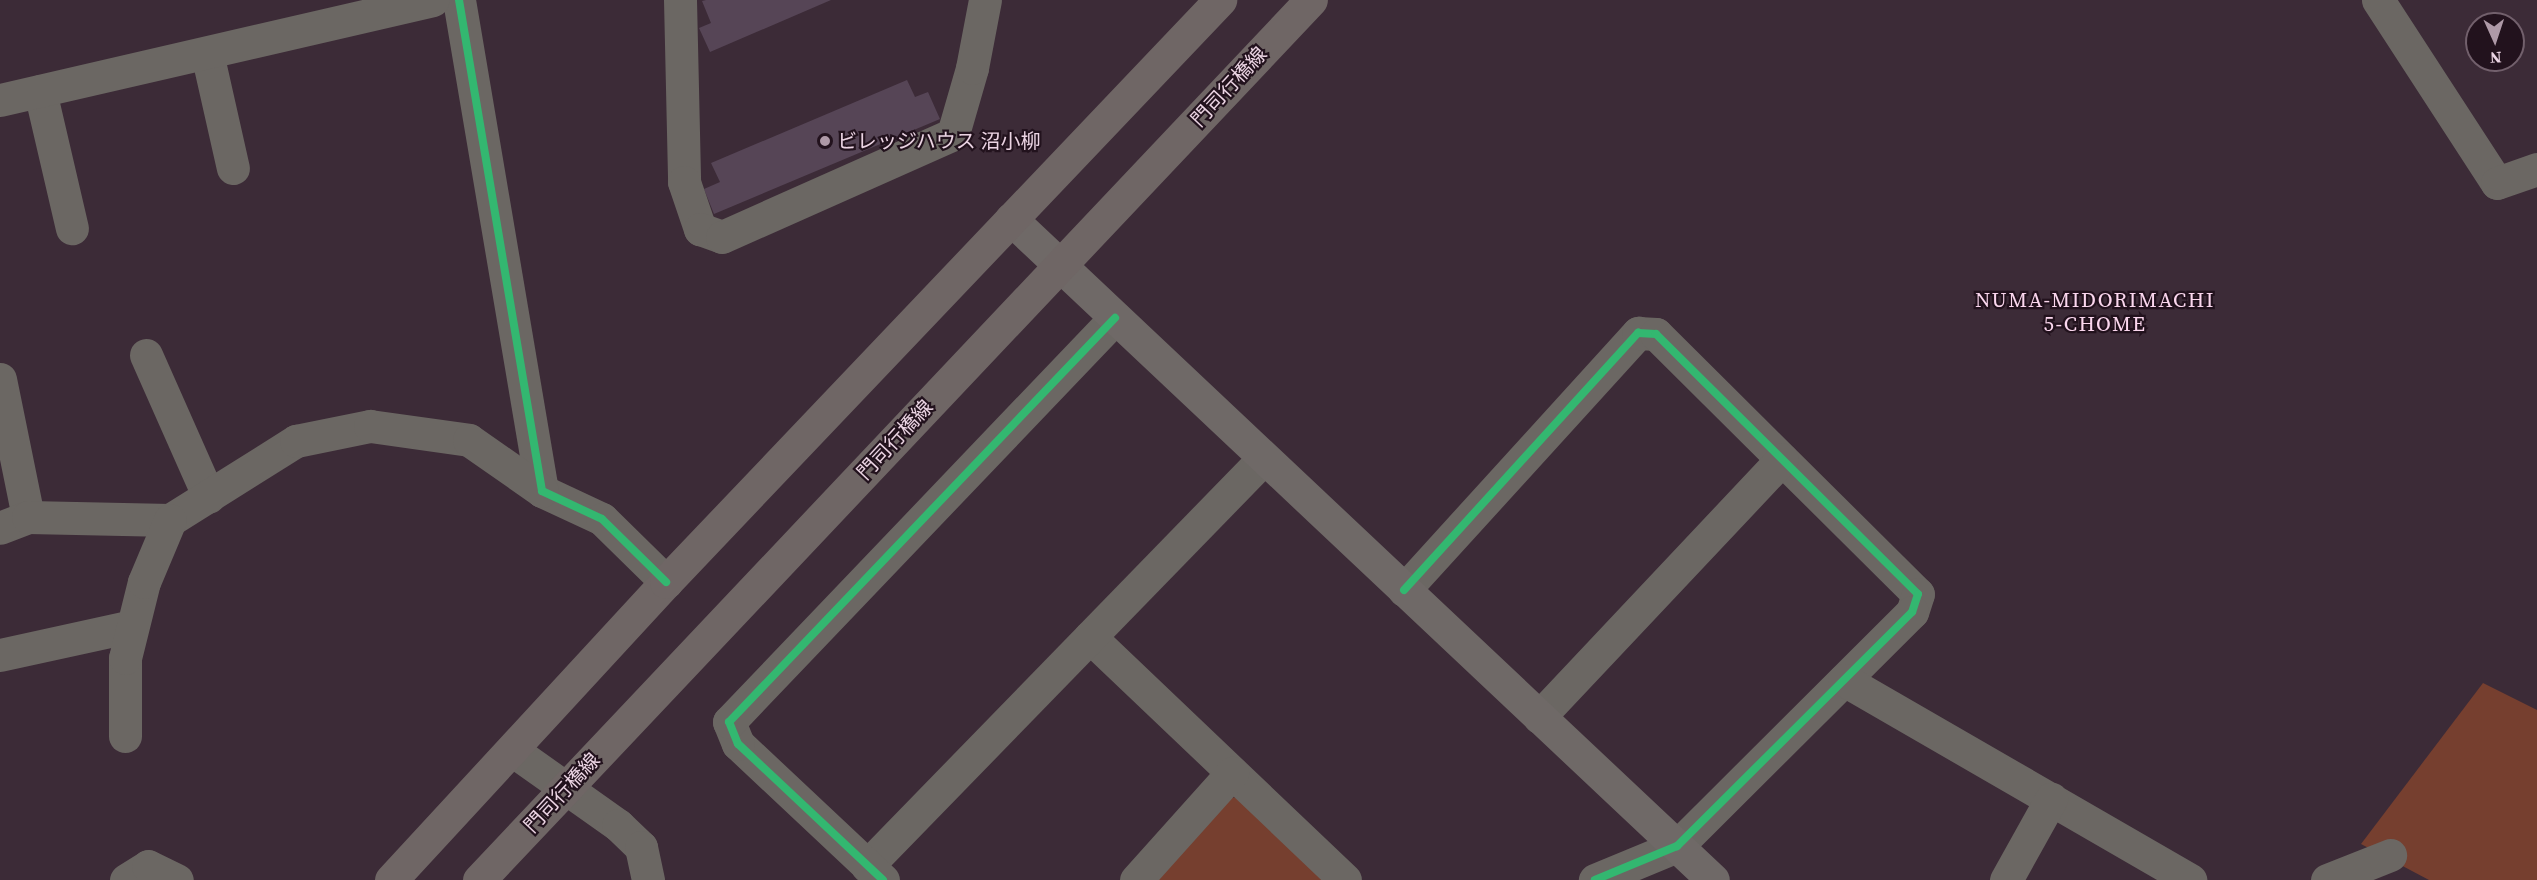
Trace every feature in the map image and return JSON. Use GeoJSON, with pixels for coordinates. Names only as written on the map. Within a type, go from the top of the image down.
{"type":"FeatureCollection","features":[{"type":"Feature","properties":{"kind":"main road"},"geometry":{"type":"LineString","coordinates":[[391,880],[666,582],[1220,0]]}},
{"type":"Feature","properties":{"kind":"main road","name":"門司行橋線"},"geometry":{"type":"LineString","coordinates":[[479,880],[1311,0]]}},
{"type":"Feature","properties":{"kind":"street"},"geometry":{"type":"LineString","coordinates":[[0,100],[433,0]]}},
{"type":"Feature","properties":{"kind":"street"},"geometry":{"type":"LineString","coordinates":[[459,0],[542,491]]}},
{"type":"Feature","properties":{"kind":"street"},"geometry":{"type":"LineString","coordinates":[[680,0],[684,182],[700,229],[722,237],[952,134],[972,68],[985,0]]}},
{"type":"Feature","properties":{"kind":"street"},"geometry":{"type":"LineString","coordinates":[[2378,0],[2497,183],[2537,169]]}},
{"type":"Feature","properties":{"kind":"street"},"geometry":{"type":"LineString","coordinates":[[207,52],[233,168]]}},
{"type":"Feature","properties":{"kind":"street"},"geometry":{"type":"LineString","coordinates":[[40,91],[72,228]]}},
{"type":"Feature","properties":{"kind":"street"},"geometry":{"type":"LineString","coordinates":[[1011,219],[1713,880]]}},
{"type":"Feature","properties":{"kind":"street"},"geometry":{"type":"LineString","coordinates":[[1115,318],[729,722],[738,744],[875,873],[1090,637],[1264,458]]}},
{"type":"Feature","properties":{"kind":"street"},"geometry":{"type":"LineString","coordinates":[[1404,590],[1638,333],[1656,334],[1918,594],[1912,612],[1677,846],[1595,880]]}},
{"type":"Feature","properties":{"kind":"street"},"geometry":{"type":"LineString","coordinates":[[146,355],[209,497]]}},
{"type":"Feature","properties":{"kind":"street"},"geometry":{"type":"LineString","coordinates":[[0,379],[14,523],[170,520],[296,441],[370,426],[469,440],[542,491],[602,519],[666,582]]}},
{"type":"Feature","properties":{"kind":"street"},"geometry":{"type":"LineString","coordinates":[[1539,717],[1782,459]]}},
{"type":"Feature","properties":{"kind":"street"},"geometry":{"type":"LineString","coordinates":[[124,736],[125,658],[144,582],[170,520]]}},
{"type":"Feature","properties":{"kind":"street"},"geometry":{"type":"LineString","coordinates":[[0,656],[132,626]]}},
{"type":"Feature","properties":{"kind":"street"},"geometry":{"type":"LineString","coordinates":[[1090,637],[1345,880]]}},
{"type":"Feature","properties":{"kind":"street"},"geometry":{"type":"LineString","coordinates":[[1844,680],[2190,880]]}},
{"type":"Feature","properties":{"kind":"street"},"geometry":{"type":"LineString","coordinates":[[512,750],[618,825],[641,847],[648,880]]}},
{"type":"Feature","properties":{"kind":"street"},"geometry":{"type":"LineString","coordinates":[[1136,880],[1232,773]]}},
{"type":"Feature","properties":{"kind":"street"},"geometry":{"type":"LineString","coordinates":[[2006,880],[2051,799]]}},
{"type":"Feature","properties":{"kind":"street"},"geometry":{"type":"LineString","coordinates":[[2327,880],[2390,855]]}},
{"type":"Feature","properties":{"kind":"street"},"geometry":{"type":"LineString","coordinates":[[126,880],[147,866],[177,880]]}},
{"type":"Feature","properties":{"kind":"shaded area"},"geometry":{"type":"Polygon","coordinates":[[[2483,683],[2537,710],[2537,880],[2429,880],[2361,844],[2483,683]]]}},
{"type":"Feature","properties":{"kind":"shaded area"},"geometry":{"type":"Polygon","coordinates":[[[1237,797],[1322,880],[1146,880],[1217,800],[1237,797]]]}},
{"type":"Feature","properties":{"kind":"building"},"geometry":{"type":"Polygon","coordinates":[[[706,0],[831,0],[710,52],[699,28],[711,23],[702,1],[706,0]]]}},
{"type":"Feature","properties":{"kind":"building","name":"ビレッジハウス 沼小柳"},"geometry":{"type":"Polygon","coordinates":[[[907,80],[915,97],[928,92],[940,119],[714,214],[704,189],[720,182],[711,163],[907,80]]]}},
{"type":"Feature","properties":{"kind":"cycle path"},"geometry":{"type":"LineString","coordinates":[[459,0],[542,491],[602,519],[666,582]]}},
{"type":"Feature","properties":{"kind":"cycle path"},"geometry":{"type":"LineString","coordinates":[[883,880],[738,744],[729,722],[1115,318]]}},
{"type":"Feature","properties":{"kind":"cycle path"},"geometry":{"type":"LineString","coordinates":[[1404,590],[1638,333],[1656,334],[1918,594],[1912,612],[1677,846],[1595,880]]}},
{"type":"Feature","properties":{"kind":"place","name":"ビレッジハウス 沼小柳"},"geometry":{"type":"Point","coordinates":[825,141]}},
{"type":"Feature","properties":{"kind":"district","name":"NUMA-MIDORIMACHI 5-CHOME"},"geometry":{"type":"Point","coordinates":[2095,312]}}]}
